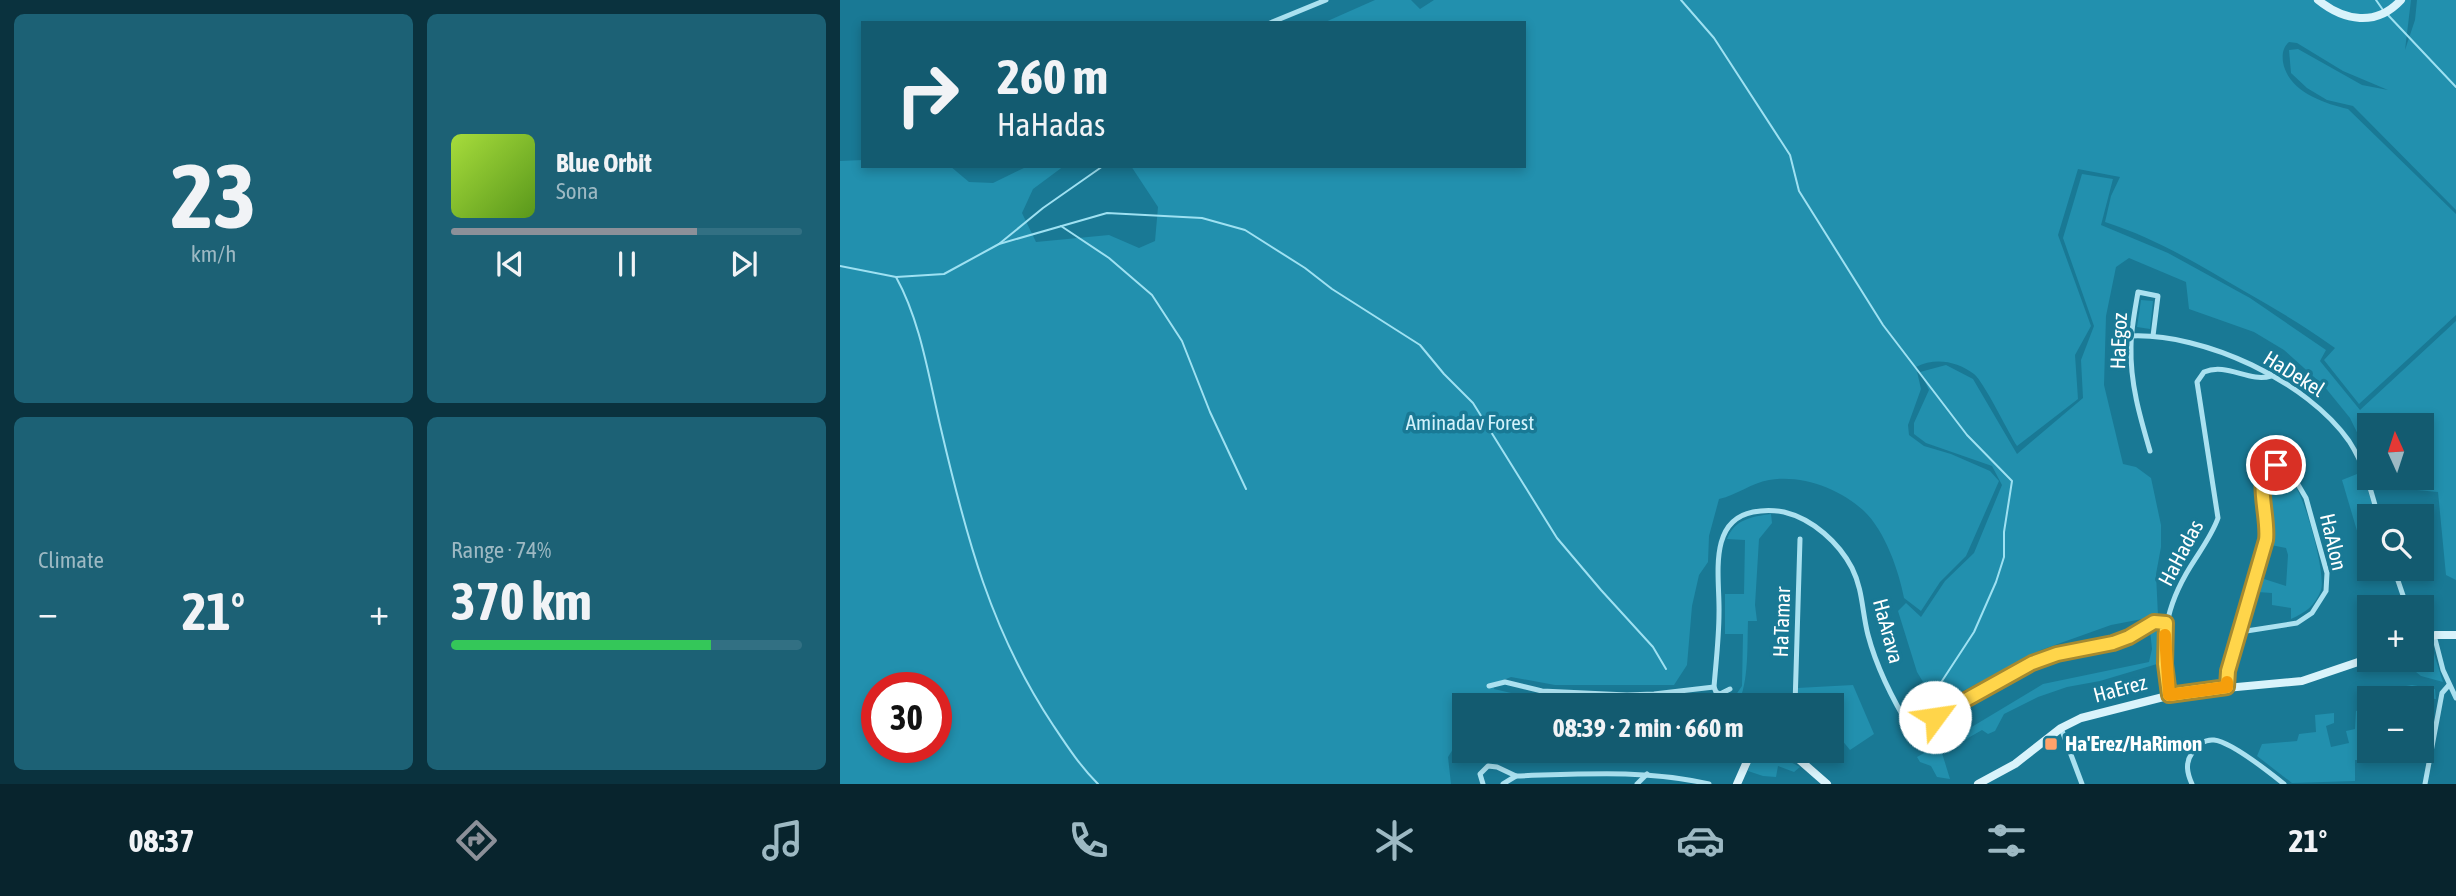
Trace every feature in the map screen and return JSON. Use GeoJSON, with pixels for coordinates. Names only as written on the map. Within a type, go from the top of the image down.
{"type":"FeatureCollection","features":[{"type":"Feature","properties":{"kind":"street"},"geometry":{"type":"LineString","coordinates":[[1275,21],[1326,0]]}},
{"type":"Feature","properties":{"kind":"street"},"geometry":{"type":"LineString","coordinates":[[2318,0],[2334,12],[2350,18],[2369,17],[2390,10],[2401,0]]}},
{"type":"Feature","properties":{"kind":"street","name":"HaEgoz"},"geometry":{"type":"LineString","coordinates":[[2150,451],[2134,388],[2131,359],[2138,292],[2158,296],[2153,336]]}},
{"type":"Feature","properties":{"kind":"street","name":"HaDekel"},"geometry":{"type":"LineString","coordinates":[[2132,336],[2183,341],[2212,350],[2271,376],[2313,403],[2343,433],[2365,471],[2375,504]]}},
{"type":"Feature","properties":{"kind":"street","name":"HaHadas"},"geometry":{"type":"LineString","coordinates":[[2169,695],[2165,664],[2166,623],[2185,576],[2218,518],[2197,392],[2198,378],[2204,372],[2217,369],[2260,377],[2271,376]]}},
{"type":"Feature","properties":{"kind":"street","name":"HaAlon"},"geometry":{"type":"LineString","coordinates":[[2227,687],[2228,671],[2267,534],[2263,477],[2269,467],[2277,465],[2293,476],[2306,498],[2325,564],[2326,591],[2318,606],[2297,623],[2240,632]]}},
{"type":"Feature","properties":{"kind":"street","name":"HaArava"},"geometry":{"type":"LineString","coordinates":[[1714,687],[1721,541],[1732,522],[1753,512],[1780,511],[1797,516],[1822,532],[1840,550],[1860,586],[1867,632],[1876,658],[1894,703],[1912,731],[2032,663],[2057,654],[2113,643],[2154,622],[2166,623]]}},
{"type":"Feature","properties":{"kind":"street","name":"HaTamar"},"geometry":{"type":"LineString","coordinates":[[1795,693],[1800,539]]}},
{"type":"Feature","properties":{"kind":"street"},"geometry":{"type":"LineString","coordinates":[[2456,635],[2434,635],[2441,663],[2456,698]]}},
{"type":"Feature","properties":{"kind":"street","name":"HaErez"},"geometry":{"type":"LineString","coordinates":[[1978,784],[2011,766],[2061,728],[2081,718],[2169,695],[2302,681],[2357,663]]}},
{"type":"Feature","properties":{"kind":"street"},"geometry":{"type":"LineString","coordinates":[[1489,686],[1505,682],[1542,691],[1627,695],[1714,687],[1720,694],[1730,689]]}},
{"type":"Feature","properties":{"kind":"street"},"geometry":{"type":"LineString","coordinates":[[2424,784],[2442,693],[2449,685]]}},
{"type":"Feature","properties":{"kind":"street"},"geometry":{"type":"LineString","coordinates":[[2061,728],[2082,784]]}},
{"type":"Feature","properties":{"kind":"street"},"geometry":{"type":"LineString","coordinates":[[2192,784],[2187,770],[2190,756],[2199,744],[2213,740],[2222,742],[2250,759],[2284,784]]}},
{"type":"Feature","properties":{"kind":"street"},"geometry":{"type":"LineString","coordinates":[[1737,784],[1746,763]]}},
{"type":"Feature","properties":{"kind":"street"},"geometry":{"type":"LineString","coordinates":[[1804,763],[1827,784]]}},
{"type":"Feature","properties":{"kind":"street"},"geometry":{"type":"LineString","coordinates":[[1483,784],[1479,774],[1489,766],[1497,766],[1516,776],[1647,774],[1709,784]]}},
{"type":"Feature","properties":{"kind":"street"},"geometry":{"type":"LineString","coordinates":[[1637,784],[1647,774]]}},
{"type":"Feature","properties":{"kind":"street"},"geometry":{"type":"LineString","coordinates":[[1503,784],[1516,776]]}},
{"type":"Feature","properties":{"kind":"green space","name":"Aminadav Forest"},"geometry":{"type":"Polygon","coordinates":[[[1375,0],[1411,0],[1420,9],[1434,0],[2411,0],[2405,50],[2415,20],[2417,0],[2456,0],[2456,210],[2353,106],[2327,100],[2307,88],[2291,73],[2289,50],[2298,49],[2362,85],[2388,90],[2343,71],[2297,43],[2289,42],[2284,48],[2283,62],[2286,72],[2299,88],[2318,99],[2348,109],[2456,214],[2456,315],[2359,404],[2324,360],[2335,348],[2290,318],[2193,262],[2159,244],[2105,222],[2111,196],[2120,177],[2078,169],[2058,235],[2091,326],[2075,355],[2078,399],[2017,446],[1974,374],[1960,366],[1938,361],[1916,367],[1921,389],[1908,425],[1909,435],[1924,446],[1990,471],[1999,481],[1966,556],[1940,582],[1921,611],[1904,598],[1890,552],[1872,519],[1855,503],[1832,490],[1807,481],[1769,480],[1719,499],[1709,536],[1708,562],[1699,575],[1692,606],[1687,665],[1674,685],[1555,685],[1511,677],[1493,684],[1494,689],[1511,693],[1452,693],[1452,751],[1448,757],[1451,784],[840,784],[840,161],[861,160],[861,168],[952,168],[969,182],[993,183],[1024,168],[1061,168],[1033,189],[1022,213],[1036,242],[1109,235],[1139,248],[1155,241],[1158,207],[1132,168],[1526,168],[1526,21],[1328,21],[1375,0]]]}},
{"type":"Feature","properties":{"kind":"green space"},"geometry":{"type":"Polygon","coordinates":[[[2082,174],[2113,179],[2101,225],[2168,253],[2250,298],[2326,350],[2320,361],[2360,410],[2456,321],[2456,580],[2446,575],[2438,492],[2416,490],[2434,490],[2434,413],[2357,413],[2357,432],[2350,418],[2324,386],[2284,350],[2254,332],[2189,309],[2186,282],[2129,258],[2116,267],[2106,316],[2104,385],[2123,464],[2136,467],[2151,478],[2161,525],[2161,547],[2156,574],[2158,616],[2111,625],[2041,650],[1944,701],[1931,695],[1917,672],[1898,611],[1906,603],[1921,617],[1945,581],[1974,553],[2002,485],[1992,466],[1926,443],[1914,434],[1914,423],[1929,390],[1920,372],[1946,365],[1973,379],[2017,454],[2083,398],[2081,360],[2094,326],[2063,238],[2082,174]]]}},
{"type":"Feature","properties":{"kind":"green space"},"geometry":{"type":"Polygon","coordinates":[[[2141,300],[2153,301],[2150,329],[2137,327],[2141,300]]]}},
{"type":"Feature","properties":{"kind":"green space"},"geometry":{"type":"Polygon","coordinates":[[[2274,471],[2289,479],[2299,494],[2321,569],[2321,590],[2316,600],[2306,611],[2291,619],[2291,608],[2272,605],[2272,593],[2257,592],[2261,578],[2286,586],[2286,548],[2271,545],[2273,521],[2267,482],[2274,471]]]}},
{"type":"Feature","properties":{"kind":"green space"},"geometry":{"type":"Polygon","coordinates":[[[2357,474],[2357,490],[2368,490],[2372,504],[2357,504],[2357,531],[2342,480],[2357,474]]]}},
{"type":"Feature","properties":{"kind":"green space"},"geometry":{"type":"Polygon","coordinates":[[[1771,514],[1772,523],[1759,539],[1755,605],[1757,621],[1748,621],[1744,685],[1742,693],[1737,693],[1742,686],[1743,634],[1725,634],[1725,594],[1744,594],[1745,540],[1727,539],[1734,527],[1750,518],[1771,514]]]}},
{"type":"Feature","properties":{"kind":"green space"},"geometry":{"type":"Polygon","coordinates":[[[2159,628],[2162,631],[2162,660],[2157,664],[2100,681],[2067,687],[2038,697],[2004,714],[1995,731],[1988,734],[1982,730],[1942,753],[1950,779],[1937,777],[1931,766],[1920,762],[1917,757],[1951,738],[1941,722],[1955,712],[1965,731],[2043,684],[2149,662],[2152,649],[2150,630],[2159,628]]]}},
{"type":"Feature","properties":{"kind":"green space"},"geometry":{"type":"Polygon","coordinates":[[[2434,654],[2443,682],[2416,672],[2434,672],[2434,654]]]}},
{"type":"Feature","properties":{"kind":"green space"},"geometry":{"type":"Polygon","coordinates":[[[1853,685],[1874,734],[1850,750],[1844,743],[1844,693],[1797,693],[1797,688],[1853,685]]]}},
{"type":"Feature","properties":{"kind":"green space"},"geometry":{"type":"Polygon","coordinates":[[[2356,711],[2355,781],[2292,783],[2257,756],[2262,744],[2297,741],[2299,734],[2316,732],[2315,715],[2334,713],[2334,723],[2326,726],[2331,747],[2349,743],[2346,731],[2355,729],[2356,711]]]}},
{"type":"Feature","properties":{"kind":"green space"},"geometry":{"type":"Polygon","coordinates":[[[1751,763],[1792,763],[1800,767],[1794,772],[1778,766],[1776,777],[1748,771],[1751,763]]]}},
{"type":"Feature","properties":{"kind":"waterway"},"geometry":{"type":"LineString","coordinates":[[1681,0],[1714,38],[1790,155],[1799,191],[1883,325],[1967,435],[2012,481],[2004,532],[2004,557],[1996,582],[1974,632],[1940,684]]}},
{"type":"Feature","properties":{"kind":"waterway"},"geometry":{"type":"LineString","coordinates":[[2376,0],[2383,10]]}},
{"type":"Feature","properties":{"kind":"waterway"},"geometry":{"type":"LineString","coordinates":[[2387,14],[2456,87]]}},
{"type":"Feature","properties":{"kind":"waterway"},"geometry":{"type":"LineString","coordinates":[[840,266],[896,277],[944,274],[999,244],[1043,208],[1100,168]]}},
{"type":"Feature","properties":{"kind":"waterway"},"geometry":{"type":"LineString","coordinates":[[999,244],[1107,213],[1202,218],[1245,230],[1305,268],[1332,289],[1420,345],[1473,403],[1557,538],[1653,647],[1666,669]]}},
{"type":"Feature","properties":{"kind":"waterway"},"geometry":{"type":"LineString","coordinates":[[1061,226],[1109,258],[1152,295],[1182,341],[1210,412],[1246,489]]}},
{"type":"Feature","properties":{"kind":"waterway"},"geometry":{"type":"LineString","coordinates":[[896,277],[918,332],[960,507],[997,619],[1031,690],[1069,748],[1098,784]]}},
{"type":"Feature","properties":{"kind":"slow traffic"},"geometry":{"type":"LineString","coordinates":[[2165,635],[2169,695],[2227,687],[2227,682]]}},
{"type":"Feature","properties":{"kind":"place","name":"Ha'Erez/HaRimon"},"geometry":{"type":"Point","coordinates":[2051,744]}},
{"type":"Feature","properties":{"kind":"route"},"geometry":{"type":"LineString","coordinates":[[1935,717],[2032,663],[2057,654],[2118,641],[2156,622],[2166,623],[2165,664],[2169,695],[2227,687],[2228,671],[2266,540],[2267,512],[2262,481],[2267,468],[2276,465]]}}]}
